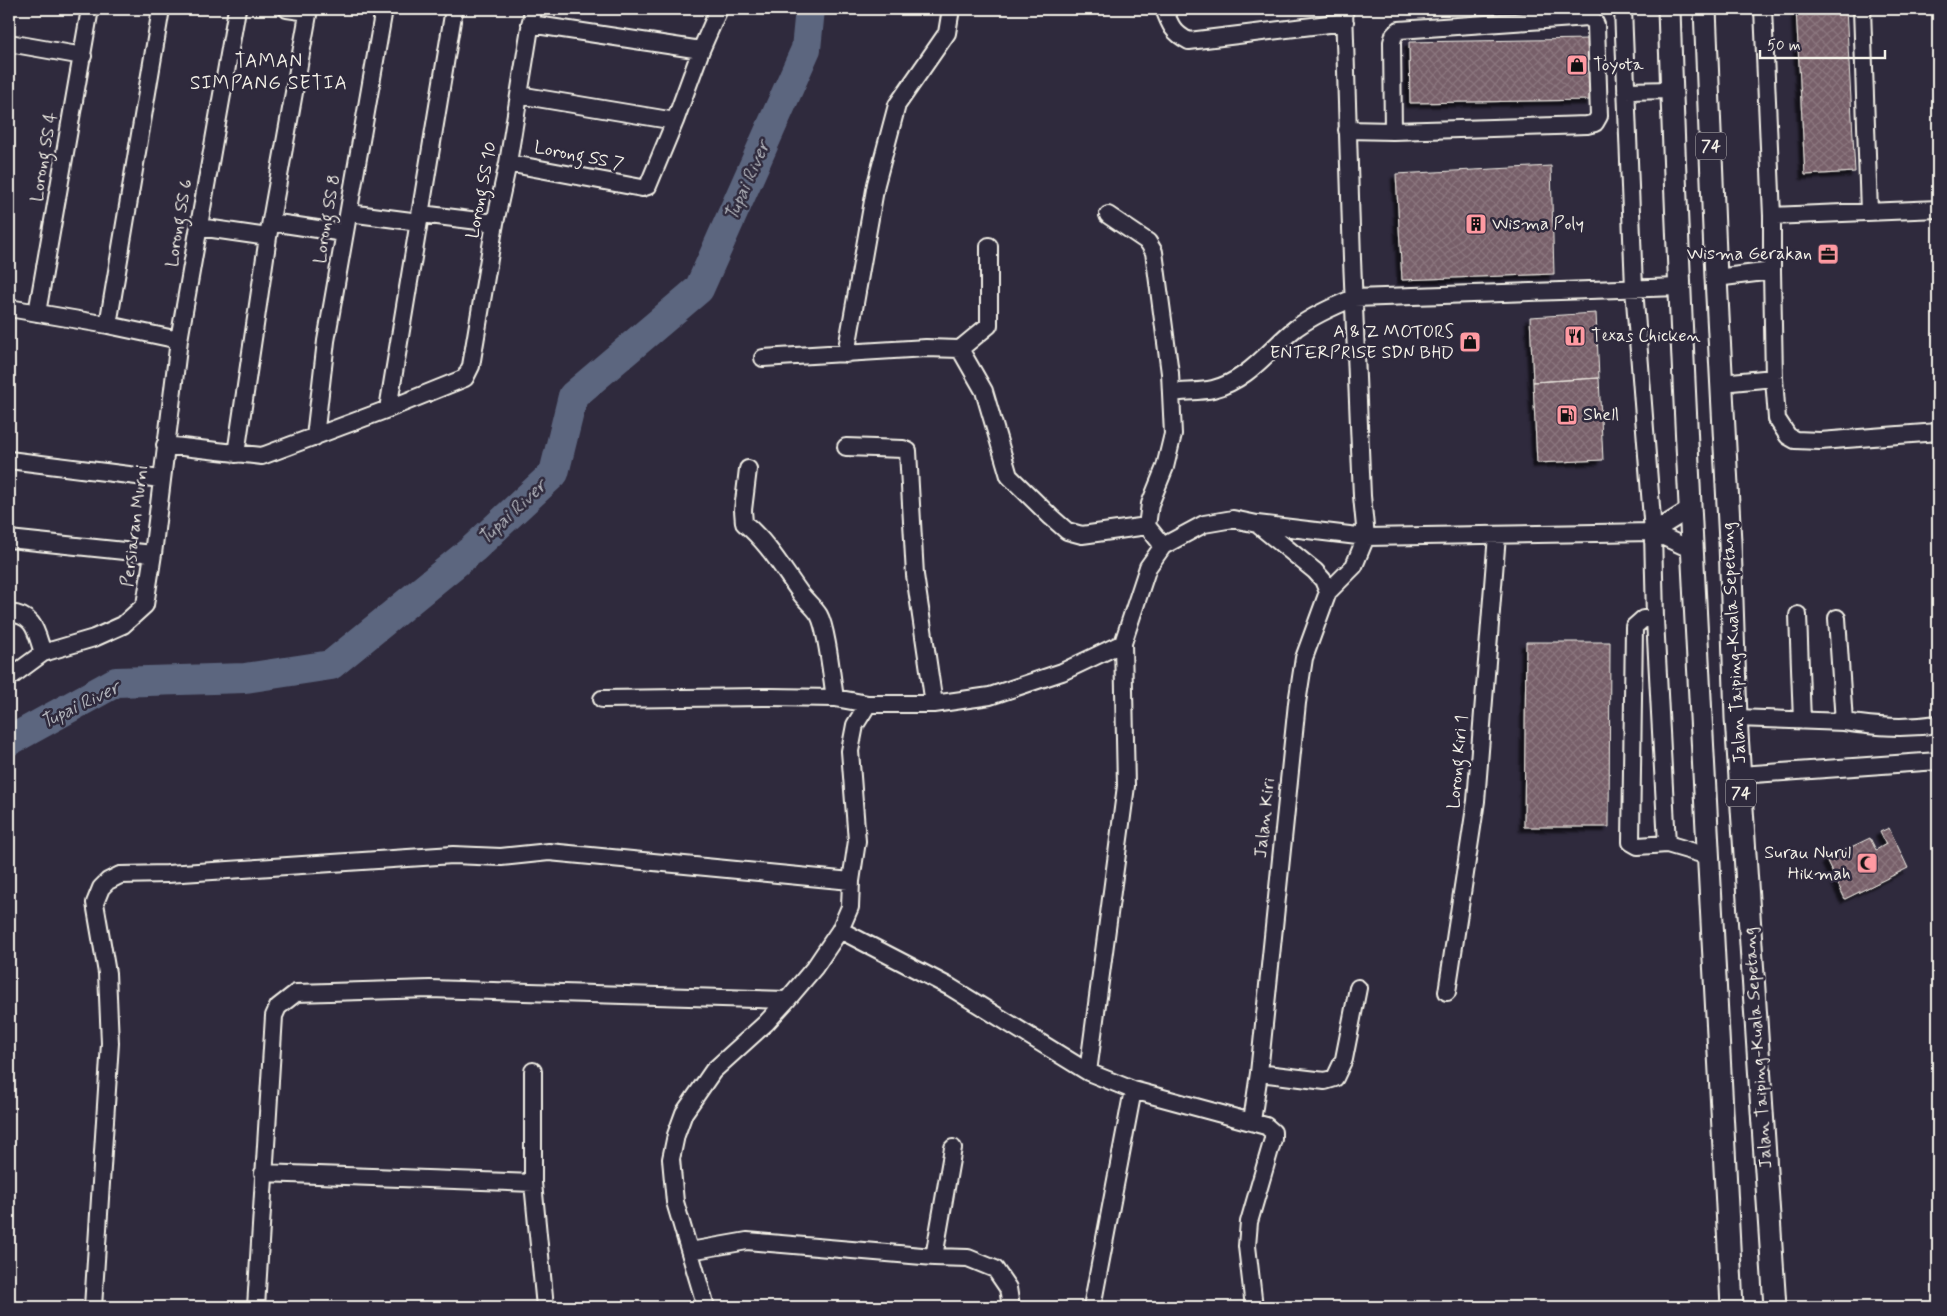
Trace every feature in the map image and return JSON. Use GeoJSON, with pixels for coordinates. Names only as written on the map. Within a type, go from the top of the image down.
{"type":"FeatureCollection","features":[{"type":"Feature","properties":{"kind":"main road","name":"74"},"geometry":{"type":"LineString","coordinates":[[1669,9],[1692,550],[1732,1307]]}},
{"type":"Feature","properties":{"kind":"main road","name":"Jalan Taiping-Kuala Sepetang"},"geometry":{"type":"LineString","coordinates":[[1706,10],[1736,718],[1775,1307]]}},
{"type":"Feature","properties":{"kind":"street","name":"Lorong SS 4"},"geometry":{"type":"LineString","coordinates":[[37,313],[90,9]]}},
{"type":"Feature","properties":{"kind":"street"},"geometry":{"type":"LineString","coordinates":[[108,326],[161,9]]}},
{"type":"Feature","properties":{"kind":"street","name":"Lorong SS 6"},"geometry":{"type":"LineString","coordinates":[[165,445],[179,340],[237,9]]}},
{"type":"Feature","properties":{"kind":"street"},"geometry":{"type":"LineString","coordinates":[[236,454],[269,229],[308,10],[287,9]]}},
{"type":"Feature","properties":{"kind":"street","name":"Lorong SS 8"},"geometry":{"type":"LineString","coordinates":[[315,437],[326,341],[384,9]]}},
{"type":"Feature","properties":{"kind":"street"},"geometry":{"type":"LineString","coordinates":[[165,445],[262,456],[388,409],[454,9]]}},
{"type":"Feature","properties":{"kind":"street"},"geometry":{"type":"LineString","coordinates":[[519,95],[675,121],[701,50],[719,9]]}},
{"type":"Feature","properties":{"kind":"street"},"geometry":{"type":"LineString","coordinates":[[846,354],[876,184],[897,105],[947,33],[951,9]]}},
{"type":"Feature","properties":{"kind":"street"},"geometry":{"type":"LineString","coordinates":[[1164,9],[1177,35],[1189,41],[1344,15],[1362,496],[1366,537]]}},
{"type":"Feature","properties":{"kind":"street"},"geometry":{"type":"LineString","coordinates":[[1623,9],[1634,288],[1653,532],[1655,619],[1667,844]]}},
{"type":"Feature","properties":{"kind":"street"},"geometry":{"type":"LineString","coordinates":[[1763,9],[1772,216],[1776,419],[1782,429],[1795,440],[1820,441],[1938,432]]}},
{"type":"Feature","properties":{"kind":"street"},"geometry":{"type":"LineString","coordinates":[[1862,9],[1869,212]]}},
{"type":"Feature","properties":{"kind":"street"},"geometry":{"type":"LineString","coordinates":[[532,16],[701,50]]}},
{"type":"Feature","properties":{"kind":"street","name":"Lorong SS 10"},"geometry":{"type":"LineString","coordinates":[[388,409],[465,378],[472,366],[532,16]]}},
{"type":"Feature","properties":{"kind":"street"},"geometry":{"type":"LineString","coordinates":[[1347,130],[1393,131],[1587,125],[1595,123],[1599,116],[1596,24],[1588,17],[1400,30],[1394,35],[1392,42],[1393,131]]}},
{"type":"Feature","properties":{"kind":"street"},"geometry":{"type":"LineString","coordinates":[[9,42],[83,56]]}},
{"type":"Feature","properties":{"kind":"street"},"geometry":{"type":"LineString","coordinates":[[1626,91],[1672,90]]}},
{"type":"Feature","properties":{"kind":"street","name":"Lorong SS 7"},"geometry":{"type":"LineString","coordinates":[[508,163],[642,188],[648,186],[651,181],[675,121]]}},
{"type":"Feature","properties":{"kind":"street"},"geometry":{"type":"LineString","coordinates":[[1772,216],[1938,209]]}},
{"type":"Feature","properties":{"kind":"street"},"geometry":{"type":"LineString","coordinates":[[349,213],[495,223]]}},
{"type":"Feature","properties":{"kind":"street"},"geometry":{"type":"LineString","coordinates":[[1108,215],[1148,242],[1154,252],[1171,393],[1172,434],[1165,467],[1150,504],[1146,526]]}},
{"type":"Feature","properties":{"kind":"street"},"geometry":{"type":"LineString","coordinates":[[199,227],[344,234]]}},
{"type":"Feature","properties":{"kind":"street"},"geometry":{"type":"LineString","coordinates":[[764,358],[926,348],[960,349],[989,325],[989,246]]}},
{"type":"Feature","properties":{"kind":"street"},"geometry":{"type":"LineString","coordinates":[[1716,278],[1772,271]]}},
{"type":"Feature","properties":{"kind":"street"},"geometry":{"type":"LineString","coordinates":[[1171,393],[1213,389],[1232,381],[1249,372],[1296,329],[1317,314],[1354,298],[1680,287]]}},
{"type":"Feature","properties":{"kind":"street"},"geometry":{"type":"LineString","coordinates":[[9,308],[179,340]]}},
{"type":"Feature","properties":{"kind":"street"},"geometry":{"type":"LineString","coordinates":[[960,349],[984,391],[1009,476],[1051,517],[1067,531],[1082,535],[1146,526]]}},
{"type":"Feature","properties":{"kind":"street"},"geometry":{"type":"LineString","coordinates":[[1721,383],[1774,378]]}},
{"type":"Feature","properties":{"kind":"street","name":"Persiaran Murni"},"geometry":{"type":"LineString","coordinates":[[9,678],[44,653],[94,638],[123,626],[145,605],[153,554],[165,445]]}},
{"type":"Feature","properties":{"kind":"street"},"geometry":{"type":"LineString","coordinates":[[846,447],[896,448],[908,451],[915,575],[934,704]]}},
{"type":"Feature","properties":{"kind":"street"},"geometry":{"type":"LineString","coordinates":[[9,460],[161,479]]}},
{"type":"Feature","properties":{"kind":"street"},"geometry":{"type":"LineString","coordinates":[[748,469],[743,510],[744,522],[759,535],[772,551],[800,593],[819,615],[824,632],[835,698]]}},
{"type":"Feature","properties":{"kind":"street"},"geometry":{"type":"LineString","coordinates":[[1653,532],[1690,508]]}},
{"type":"Feature","properties":{"kind":"street"},"geometry":{"type":"LineString","coordinates":[[1088,1072],[1126,786],[1123,643],[1148,567],[1163,546],[1204,524],[1233,520],[1366,537],[1653,532],[1692,550]]}},
{"type":"Feature","properties":{"kind":"street"},"geometry":{"type":"LineString","coordinates":[[1257,524],[1315,571],[1323,580],[1328,592]]}},
{"type":"Feature","properties":{"kind":"street"},"geometry":{"type":"LineString","coordinates":[[1146,526],[1163,546]]}},
{"type":"Feature","properties":{"kind":"street","name":"Lorong Kiri 1"},"geometry":{"type":"LineString","coordinates":[[1447,992],[1476,801],[1497,535]]}},
{"type":"Feature","properties":{"kind":"street","name":"Jalan Kiri"},"geometry":{"type":"LineString","coordinates":[[1252,1121],[1259,1073],[1304,658],[1328,592],[1354,566],[1366,537]]}},
{"type":"Feature","properties":{"kind":"street"},"geometry":{"type":"LineString","coordinates":[[9,538],[153,554]]}},
{"type":"Feature","properties":{"kind":"street"},"geometry":{"type":"LineString","coordinates":[[9,613],[18,614],[34,624],[44,653]]}},
{"type":"Feature","properties":{"kind":"street"},"geometry":{"type":"LineString","coordinates":[[1798,615],[1802,721]]}},
{"type":"Feature","properties":{"kind":"street"},"geometry":{"type":"LineString","coordinates":[[1837,618],[1844,722]]}},
{"type":"Feature","properties":{"kind":"street"},"geometry":{"type":"LineString","coordinates":[[1655,619],[1644,619],[1634,627],[1632,842],[1638,846],[1667,844],[1708,856]]}},
{"type":"Feature","properties":{"kind":"street"},"geometry":{"type":"LineString","coordinates":[[602,699],[835,698],[868,704],[934,704],[990,696],[1062,672],[1123,643]]}},
{"type":"Feature","properties":{"kind":"street"},"geometry":{"type":"LineString","coordinates":[[706,1307],[675,1202],[671,1159],[676,1135],[684,1113],[713,1071],[766,1023],[787,1000],[814,967],[840,930],[850,907],[856,841],[850,752],[854,725],[868,704]]}},
{"type":"Feature","properties":{"kind":"street"},"geometry":{"type":"LineString","coordinates":[[1736,718],[1844,722],[1883,727],[1912,728],[1938,724]]}},
{"type":"Feature","properties":{"kind":"street"},"geometry":{"type":"LineString","coordinates":[[1740,776],[1938,761]]}},
{"type":"Feature","properties":{"kind":"street"},"geometry":{"type":"LineString","coordinates":[[93,1307],[110,1042],[107,973],[95,903],[101,888],[120,874],[167,874],[453,856],[501,857],[549,852],[851,881]]}},
{"type":"Feature","properties":{"kind":"street"},"geometry":{"type":"LineString","coordinates":[[840,930],[950,987],[1088,1072],[1133,1090],[1252,1121],[1266,1126],[1273,1132],[1273,1138],[1249,1222],[1247,1246],[1254,1307]]}},
{"type":"Feature","properties":{"kind":"street"},"geometry":{"type":"LineString","coordinates":[[1259,1073],[1325,1081],[1335,1078],[1344,1059],[1358,988]]}},
{"type":"Feature","properties":{"kind":"street"},"geometry":{"type":"LineString","coordinates":[[256,1307],[274,1016],[278,1008],[296,993],[430,989],[787,1000]]}},
{"type":"Feature","properties":{"kind":"street"},"geometry":{"type":"LineString","coordinates":[[533,1071],[533,1183],[545,1307]]}},
{"type":"Feature","properties":{"kind":"street"},"geometry":{"type":"LineString","coordinates":[[1092,1307],[1133,1090]]}},
{"type":"Feature","properties":{"kind":"street"},"geometry":{"type":"LineString","coordinates":[[934,1257],[953,1148]]}},
{"type":"Feature","properties":{"kind":"street"},"geometry":{"type":"LineString","coordinates":[[263,1173],[533,1183]]}},
{"type":"Feature","properties":{"kind":"street"},"geometry":{"type":"LineString","coordinates":[[690,1251],[747,1241],[934,1257],[968,1258],[995,1269],[1008,1288],[1011,1307]]}},
{"type":"Feature","properties":{"kind":"building"},"geometry":{"type":"Polygon","coordinates":[[[1796,9],[1846,9],[1855,172],[1805,175],[1796,9]]]}},
{"type":"Feature","properties":{"kind":"building"},"geometry":{"type":"Polygon","coordinates":[[[1590,39],[1591,100],[1410,103],[1409,42],[1590,39]]]}},
{"type":"Feature","properties":{"kind":"building","name":"Wisma Poly"},"geometry":{"type":"Polygon","coordinates":[[[1551,166],[1554,274],[1402,280],[1396,174],[1551,166]]]}},
{"type":"Feature","properties":{"kind":"building"},"geometry":{"type":"Polygon","coordinates":[[[1596,313],[1599,378],[1533,382],[1530,317],[1596,313]]]}},
{"type":"Feature","properties":{"kind":"building"},"geometry":{"type":"Polygon","coordinates":[[[1599,378],[1603,460],[1537,463],[1533,382],[1599,378]]]}},
{"type":"Feature","properties":{"kind":"building"},"geometry":{"type":"Polygon","coordinates":[[[1526,642],[1610,642],[1609,827],[1524,827],[1526,642]]]}},
{"type":"Feature","properties":{"kind":"building","name":"Surau Nurul Hikmah"},"geometry":{"type":"Polygon","coordinates":[[[1889,828],[1908,868],[1845,899],[1826,859],[1870,838],[1876,850],[1886,844],[1880,832],[1889,828]]]}},
{"type":"Feature","properties":{"kind":"waterway","name":"Tupai River"},"geometry":{"type":"LineString","coordinates":[[9,741],[116,682],[245,678],[331,665],[473,549],[554,473],[573,396],[699,289],[806,49],[810,9]]}},
{"type":"Feature","properties":{"kind":"place","name":"Toyota"},"geometry":{"type":"Point","coordinates":[1577,65]}},
{"type":"Feature","properties":{"kind":"place","name":"Wisma Poly"},"geometry":{"type":"Point","coordinates":[1476,224]}},
{"type":"Feature","properties":{"kind":"place","name":"Wisma Gerakan"},"geometry":{"type":"Point","coordinates":[1828,254]}},
{"type":"Feature","properties":{"kind":"place","name":"Texas Chicken"},"geometry":{"type":"Point","coordinates":[1575,336]}},
{"type":"Feature","properties":{"kind":"place","name":"A & Z MOTORS ENTERPRISE SDN BHD"},"geometry":{"type":"Point","coordinates":[1470,342]}},
{"type":"Feature","properties":{"kind":"place","name":"Shell"},"geometry":{"type":"Point","coordinates":[1567,415]}},
{"type":"Feature","properties":{"kind":"place","name":"Surau Nurul Hikmah"},"geometry":{"type":"Point","coordinates":[1867,863]}},
{"type":"Feature","properties":{"kind":"district","name":"TAMAN SIMPANG SETIA"},"geometry":{"type":"Point","coordinates":[269,72]}}]}
